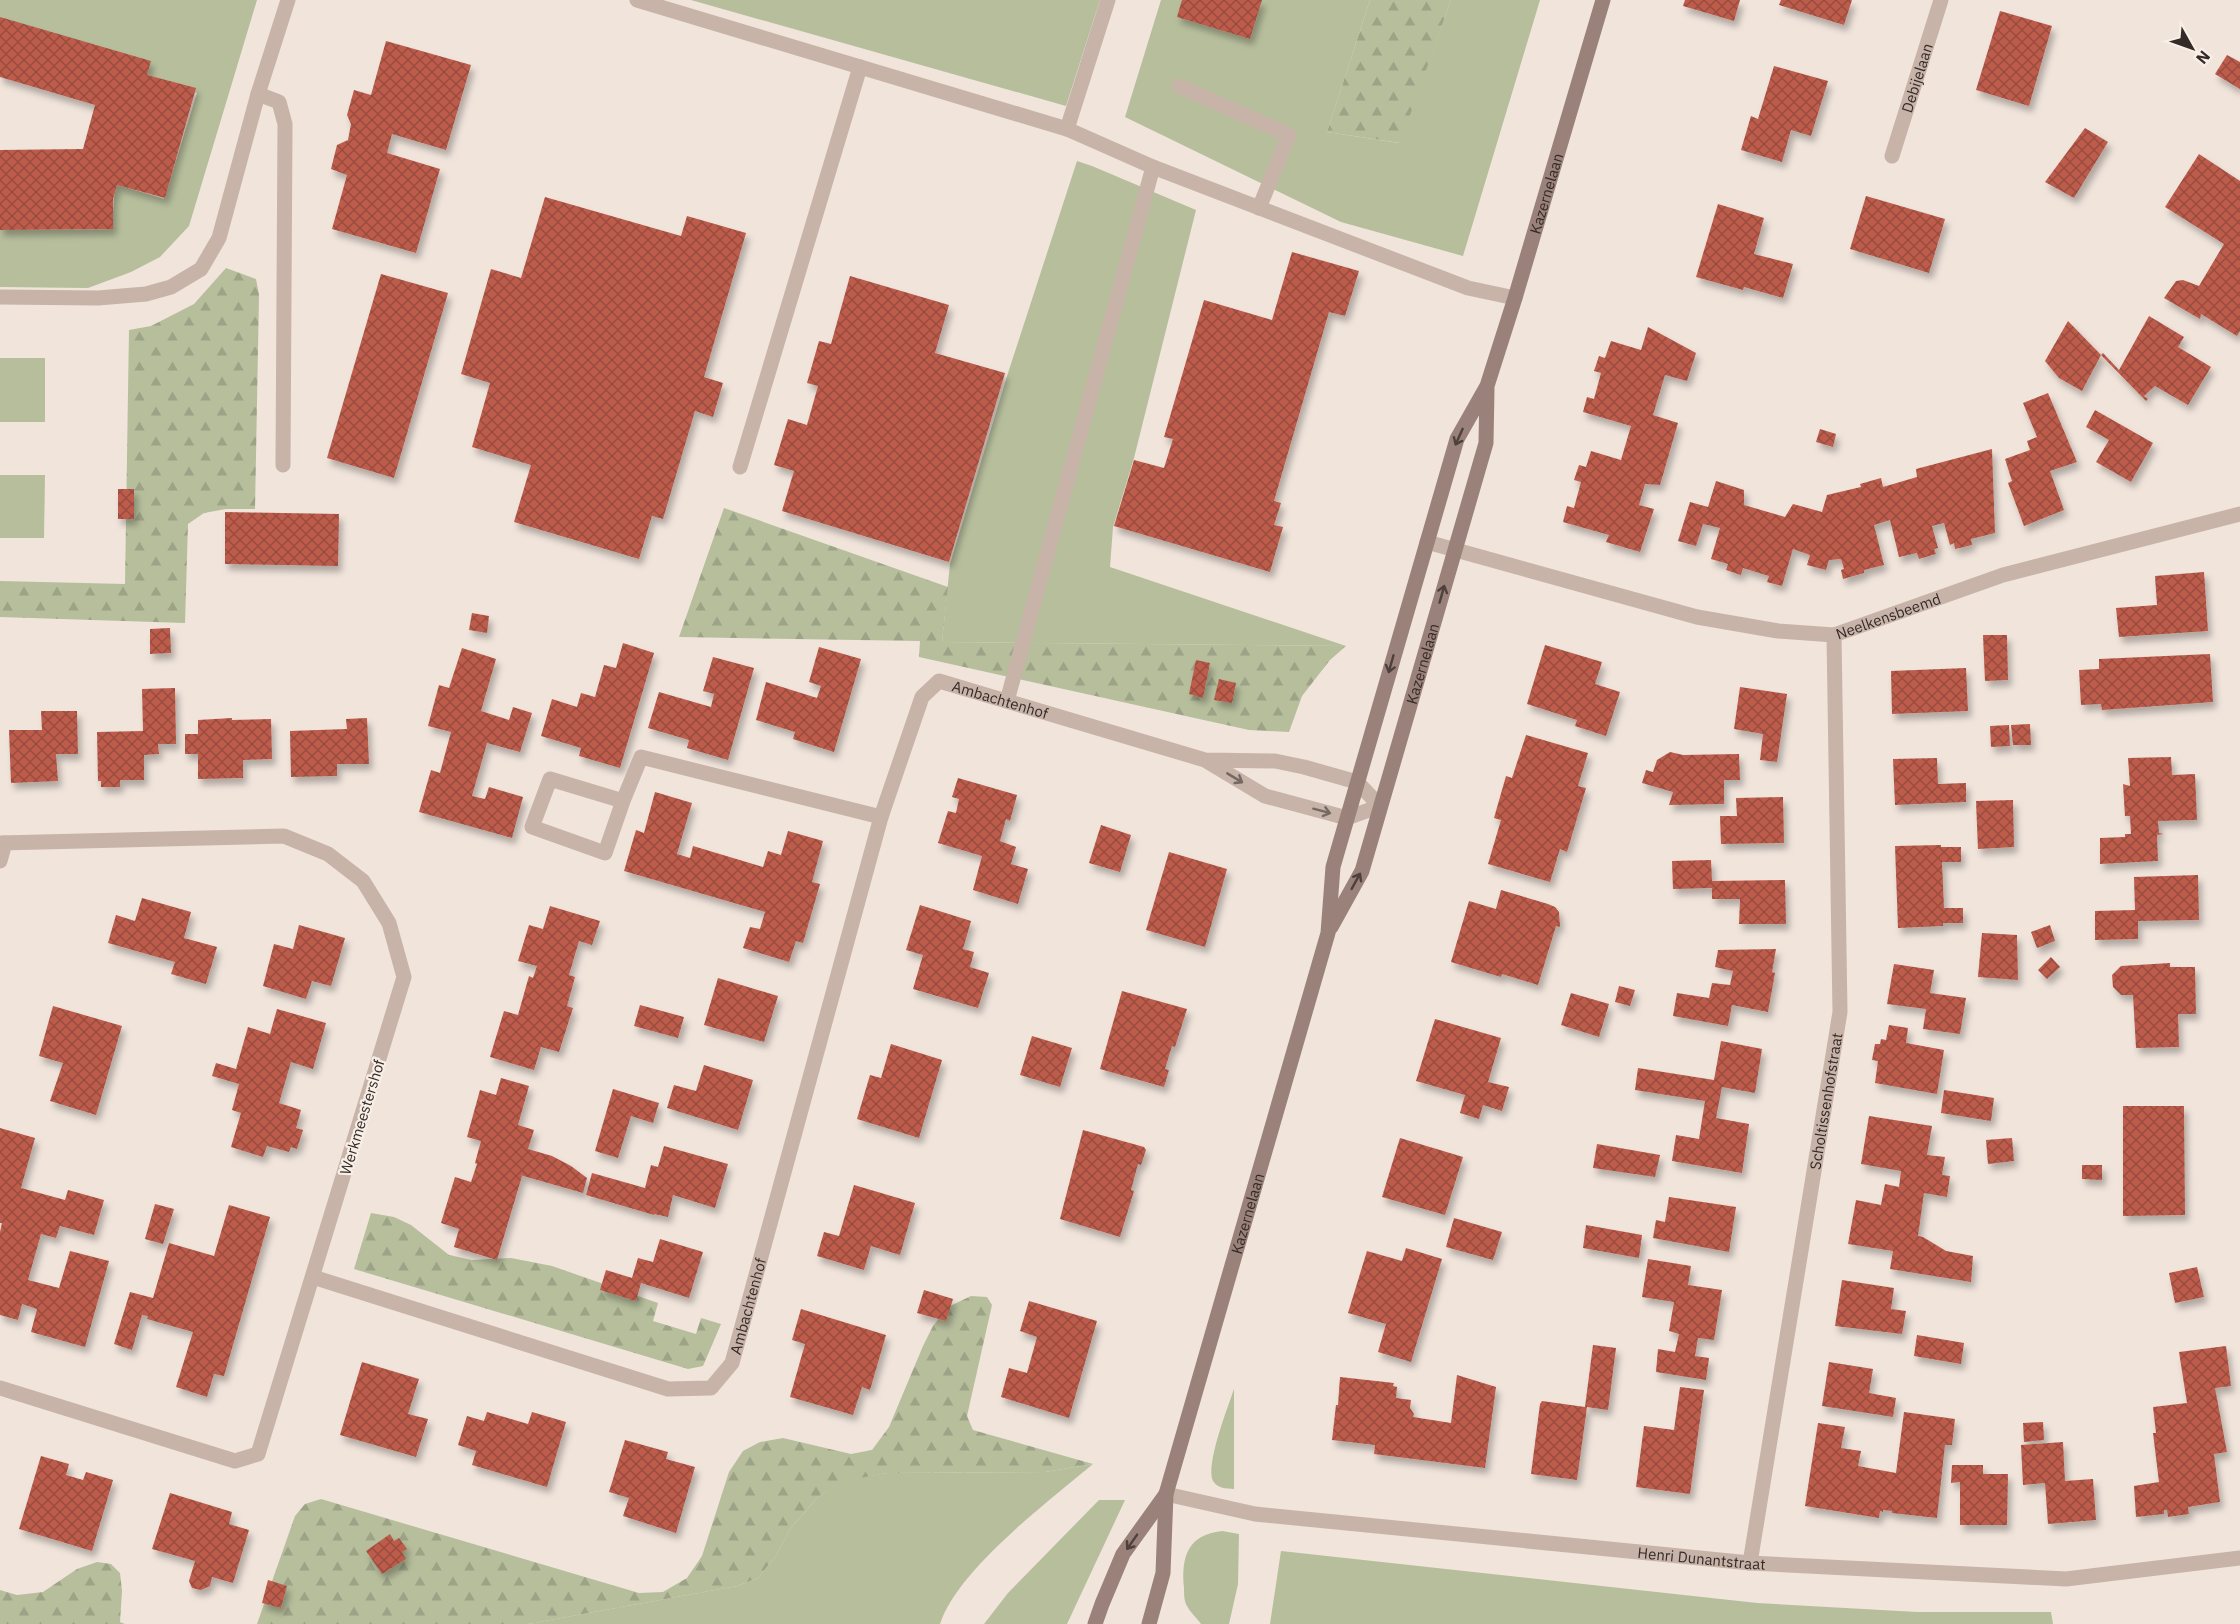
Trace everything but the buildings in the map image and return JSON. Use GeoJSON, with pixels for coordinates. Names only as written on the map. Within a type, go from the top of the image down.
{"type":"FeatureCollection","features":[{"type":"Feature","properties":{"kind":"street"},"geometry":{"type":"LineString","coordinates":[[0,297],[98,298],[146,294],[171,287],[201,269],[219,238],[258,94],[288,0]]}},
{"type":"Feature","properties":{"kind":"street"},"geometry":{"type":"LineString","coordinates":[[637,0],[1067,129],[1153,167],[1468,288],[1515,298]]}},
{"type":"Feature","properties":{"kind":"street"},"geometry":{"type":"LineString","coordinates":[[1067,129],[1108,0]]}},
{"type":"Feature","properties":{"kind":"street","name":"Kazernelaan"},"geometry":{"type":"LineString","coordinates":[[1149,1624],[1163,1573],[1166,1494],[1328,933],[1333,867],[1457,439],[1487,386],[1603,0]]}},
{"type":"Feature","properties":{"kind":"street","name":"Debijelaan"},"geometry":{"type":"LineString","coordinates":[[1892,156],[1941,0]]}},
{"type":"Feature","properties":{"kind":"street"},"geometry":{"type":"LineString","coordinates":[[740,467],[860,67]]}},
{"type":"Feature","properties":{"kind":"street"},"geometry":{"type":"LineString","coordinates":[[1179,86],[1289,135],[1259,208]]}},
{"type":"Feature","properties":{"kind":"street"},"geometry":{"type":"LineString","coordinates":[[258,94],[279,102],[285,124],[283,465]]}},
{"type":"Feature","properties":{"kind":"street"},"geometry":{"type":"LineString","coordinates":[[1007,701],[1153,167]]}},
{"type":"Feature","properties":{"kind":"street","name":"Kazernelaan"},"geometry":{"type":"LineString","coordinates":[[1328,933],[1362,871],[1486,443],[1487,386]]}},
{"type":"Feature","properties":{"kind":"street","name":"Neelkensbeemd"},"geometry":{"type":"LineString","coordinates":[[1427,542],[1697,617],[1778,631],[1834,635],[2003,575],[2240,514]]}},
{"type":"Feature","properties":{"kind":"street","name":"Scholtissenhofstraat"},"geometry":{"type":"LineString","coordinates":[[1750,1563],[1840,1012],[1834,635]]}},
{"type":"Feature","properties":{"kind":"street","name":"Ambachtenhof"},"geometry":{"type":"LineString","coordinates":[[313,1277],[668,1389],[711,1388],[732,1363],[881,817],[922,697],[939,681],[1205,760],[1265,796],[1347,818]]}},
{"type":"Feature","properties":{"kind":"street"},"geometry":{"type":"LineString","coordinates":[[623,801],[550,779],[531,827],[605,853],[641,757],[881,817]]}},
{"type":"Feature","properties":{"kind":"street","name":"Ambachtenhof"},"geometry":{"type":"LineString","coordinates":[[1205,760],[1275,761],[1357,782]]}},
{"type":"Feature","properties":{"kind":"street"},"geometry":{"type":"LineString","coordinates":[[1347,818],[1380,806],[1357,782]]}},
{"type":"Feature","properties":{"kind":"street","name":"Werkmeestershof"},"geometry":{"type":"LineString","coordinates":[[0,1388],[235,1461],[258,1454],[404,977],[389,923],[363,881],[328,854],[284,836],[3,843]]}},
{"type":"Feature","properties":{"kind":"street"},"geometry":{"type":"LineString","coordinates":[[0,861],[3,843]]}},
{"type":"Feature","properties":{"kind":"street","name":"Kazernelaan"},"geometry":{"type":"LineString","coordinates":[[1095,1624],[1101,1604],[1123,1554],[1166,1494]]}},
{"type":"Feature","properties":{"kind":"street","name":"Henri Dunantstraat"},"geometry":{"type":"LineString","coordinates":[[1166,1494],[1255,1514],[1750,1563],[2066,1579],[2240,1558]]}},
{"type":"Feature","properties":{"kind":"green space"},"geometry":{"type":"Polygon","coordinates":[[[0,0],[257,0],[189,226],[160,257],[131,272],[88,288],[0,287],[0,230],[112,229],[115,184],[164,199],[197,93],[146,77],[150,64],[0,18],[0,0]]]}},
{"type":"Feature","properties":{"kind":"green space"},"geometry":{"type":"Polygon","coordinates":[[[691,0],[1100,0],[1066,106],[691,0]]]}},
{"type":"Feature","properties":{"kind":"green space"},"geometry":{"type":"Polygon","coordinates":[[[1161,0],[1370,0],[1327,132],[1399,143],[1451,0],[1540,0],[1463,256],[1341,222],[1125,117],[1161,0]]]}},
{"type":"Feature","properties":{"kind":"green space"},"geometry":{"type":"Polygon","coordinates":[[[1370,0],[1451,0],[1400,143],[1327,132],[1370,0]]]}},
{"type":"Feature","properties":{"kind":"green space"},"geometry":{"type":"Polygon","coordinates":[[[1077,161],[1196,210],[1134,458],[1113,527],[1110,567],[1346,646],[942,642],[950,564],[1008,373],[1077,161]]]}},
{"type":"Feature","properties":{"kind":"green space"},"geometry":{"type":"Polygon","coordinates":[[[226,268],[256,279],[259,295],[255,509],[226,509],[204,513],[188,524],[185,623],[0,617],[0,581],[125,584],[129,330],[151,326],[194,304],[226,268]]]}},
{"type":"Feature","properties":{"kind":"green space"},"geometry":{"type":"Polygon","coordinates":[[[0,358],[45,358],[45,422],[0,422],[0,358]]]}},
{"type":"Feature","properties":{"kind":"green space"},"geometry":{"type":"Polygon","coordinates":[[[0,475],[45,475],[44,538],[0,538],[0,475]]]}},
{"type":"Feature","properties":{"kind":"green space"},"geometry":{"type":"Polygon","coordinates":[[[724,508],[948,587],[942,642],[1346,646],[1330,660],[1302,696],[1289,732],[1249,730],[919,657],[920,641],[679,637],[724,508]]]}},
{"type":"Feature","properties":{"kind":"green space"},"geometry":{"type":"Polygon","coordinates":[[[371,1213],[394,1217],[411,1225],[449,1255],[472,1260],[511,1258],[552,1266],[658,1303],[653,1321],[696,1334],[701,1318],[721,1324],[703,1366],[688,1369],[354,1269],[371,1213]]]}},
{"type":"Feature","properties":{"kind":"green space"},"geometry":{"type":"Polygon","coordinates":[[[971,1296],[987,1297],[992,1305],[967,1416],[973,1430],[1093,1464],[1045,1472],[888,1473],[848,1480],[818,1497],[790,1529],[776,1556],[758,1578],[737,1586],[528,1624],[257,1624],[295,1516],[305,1504],[321,1499],[639,1593],[663,1592],[687,1578],[702,1556],[729,1472],[743,1451],[760,1442],[783,1438],[851,1454],[872,1450],[889,1427],[933,1326],[948,1307],[971,1296]]]}},
{"type":"Feature","properties":{"kind":"green space"},"geometry":{"type":"Polygon","coordinates":[[[1234,1389],[1234,1489],[1217,1485],[1211,1473],[1218,1436],[1234,1389]]]}},
{"type":"Feature","properties":{"kind":"green space"},"geometry":{"type":"Polygon","coordinates":[[[1093,1464],[1030,1516],[985,1559],[965,1581],[950,1603],[940,1624],[528,1624],[737,1586],[758,1578],[776,1556],[790,1529],[818,1497],[848,1479],[888,1473],[1045,1472],[1093,1464]]]}},
{"type":"Feature","properties":{"kind":"green space"},"geometry":{"type":"Polygon","coordinates":[[[1099,1500],[1125,1500],[1067,1624],[984,1624],[1008,1593],[1099,1500]]]}},
{"type":"Feature","properties":{"kind":"green space"},"geometry":{"type":"Polygon","coordinates":[[[1222,1531],[1239,1534],[1238,1584],[1229,1624],[1201,1624],[1185,1602],[1183,1577],[1186,1557],[1194,1542],[1210,1533],[1222,1531]]]}},
{"type":"Feature","properties":{"kind":"green space"},"geometry":{"type":"Polygon","coordinates":[[[1281,1551],[1757,1603],[1917,1612],[2051,1612],[2053,1624],[1270,1624],[1281,1551]]]}},
{"type":"Feature","properties":{"kind":"green space"},"geometry":{"type":"Polygon","coordinates":[[[97,1562],[111,1564],[120,1573],[122,1591],[120,1622],[125,1624],[0,1624],[0,1590],[17,1595],[43,1592],[77,1569],[97,1562]]]}}]}
